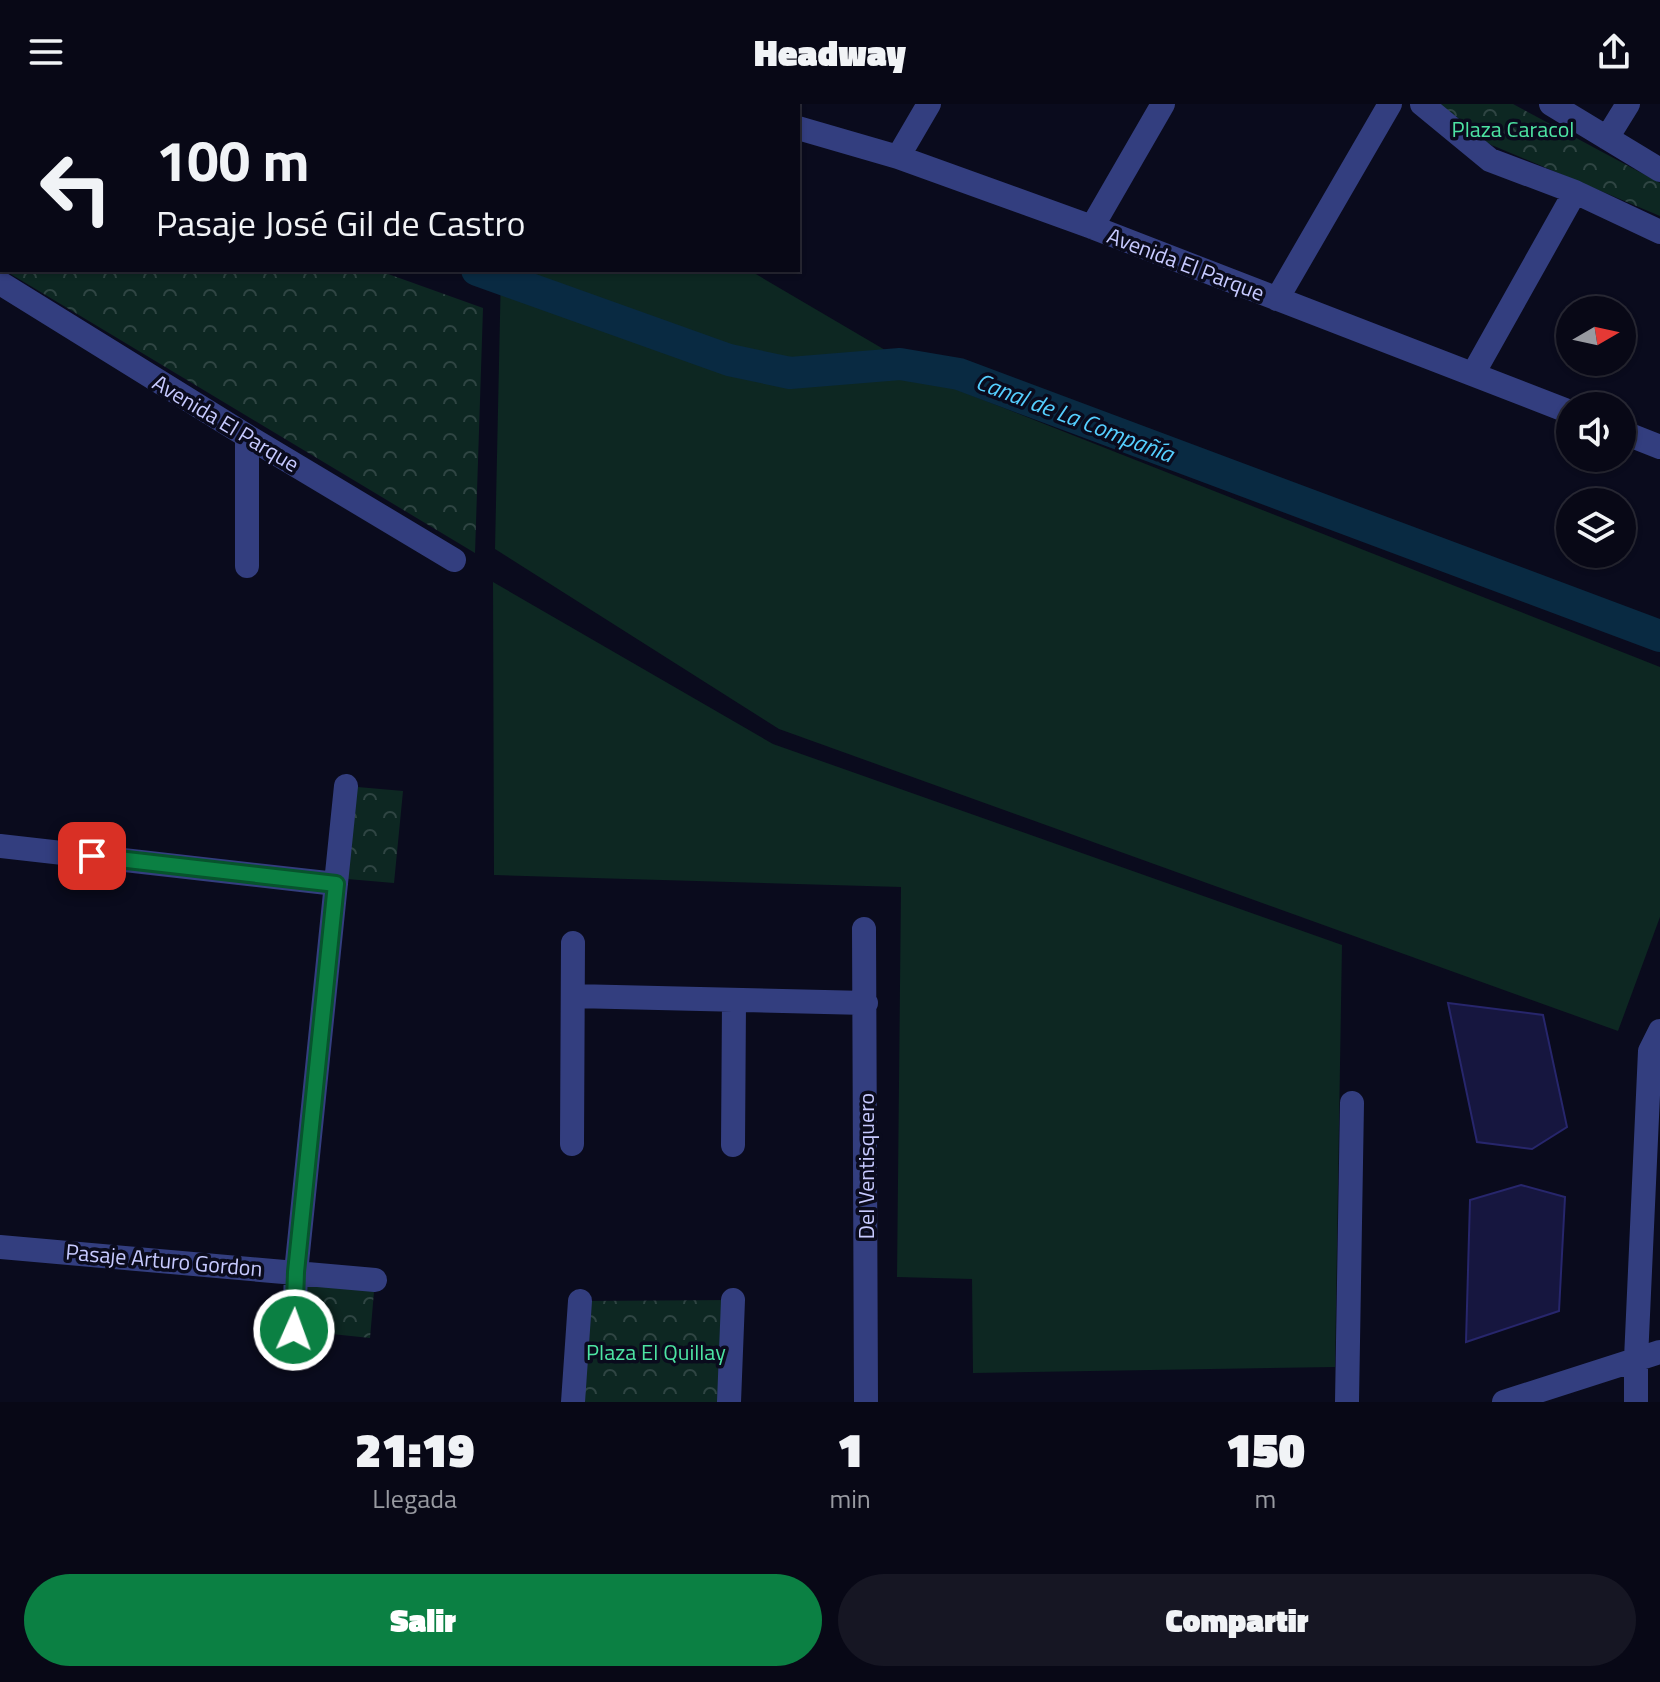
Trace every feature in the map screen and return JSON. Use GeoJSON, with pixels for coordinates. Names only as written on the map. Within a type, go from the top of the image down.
{"type":"FeatureCollection","features":[{"type":"Feature","properties":{"kind":"street"},"geometry":{"type":"LineString","coordinates":[[898,157],[929,104]]}},
{"type":"Feature","properties":{"kind":"street"},"geometry":{"type":"LineString","coordinates":[[1092,227],[1163,104]]}},
{"type":"Feature","properties":{"kind":"street"},"geometry":{"type":"LineString","coordinates":[[1277,299],[1390,104]]}},
{"type":"Feature","properties":{"kind":"street"},"geometry":{"type":"LineString","coordinates":[[1422,104],[1490,160],[1575,192],[1660,232]]}},
{"type":"Feature","properties":{"kind":"street"},"geometry":{"type":"LineString","coordinates":[[1551,104],[1660,170]]}},
{"type":"Feature","properties":{"kind":"street"},"geometry":{"type":"LineString","coordinates":[[1607,138],[1628,104]]}},
{"type":"Feature","properties":{"kind":"street","name":"Avenida El Parque"},"geometry":{"type":"LineString","coordinates":[[800,129],[898,157],[1092,227],[1556,407]]}},
{"type":"Feature","properties":{"kind":"street"},"geometry":{"type":"LineString","coordinates":[[1473,374],[1575,192]]}},
{"type":"Feature","properties":{"kind":"street","name":"Avenida El Parque"},"geometry":{"type":"LineString","coordinates":[[0,283],[454,560]]}},
{"type":"Feature","properties":{"kind":"street"},"geometry":{"type":"LineString","coordinates":[[247,436],[247,566]]}},
{"type":"Feature","properties":{"kind":"street"},"geometry":{"type":"LineString","coordinates":[[1636,438],[1660,447]]}},
{"type":"Feature","properties":{"kind":"street"},"geometry":{"type":"LineString","coordinates":[[294,1330],[296,1272],[346,786]]}},
{"type":"Feature","properties":{"kind":"street"},"geometry":{"type":"LineString","coordinates":[[0,846],[336,884]]}},
{"type":"Feature","properties":{"kind":"street","name":"Del Ventisquero"},"geometry":{"type":"LineString","coordinates":[[864,929],[866,1402]]}},
{"type":"Feature","properties":{"kind":"street"},"geometry":{"type":"LineString","coordinates":[[572,1144],[573,943]]}},
{"type":"Feature","properties":{"kind":"street"},"geometry":{"type":"LineString","coordinates":[[573,996],[866,1003]]}},
{"type":"Feature","properties":{"kind":"street"},"geometry":{"type":"LineString","coordinates":[[733,1145],[734,1002]]}},
{"type":"Feature","properties":{"kind":"street"},"geometry":{"type":"LineString","coordinates":[[1636,1402],[1650,1051],[1660,1031]]}},
{"type":"Feature","properties":{"kind":"street"},"geometry":{"type":"LineString","coordinates":[[1347,1402],[1352,1103]]}},
{"type":"Feature","properties":{"kind":"street","name":"Pasaje Arturo Gordon"},"geometry":{"type":"LineString","coordinates":[[0,1247],[375,1280]]}},
{"type":"Feature","properties":{"kind":"street"},"geometry":{"type":"LineString","coordinates":[[729,1402],[733,1300]]}},
{"type":"Feature","properties":{"kind":"street"},"geometry":{"type":"LineString","coordinates":[[573,1402],[580,1301]]}},
{"type":"Feature","properties":{"kind":"street"},"geometry":{"type":"LineString","coordinates":[[1504,1402],[1660,1352]]}},
{"type":"Feature","properties":{"kind":"green space","name":"Plaza Caracol"},"geometry":{"type":"Polygon","coordinates":[[[1428,104],[1513,104],[1660,183],[1660,216],[1461,132],[1428,104]]]}},
{"type":"Feature","properties":{"kind":"green space"},"geometry":{"type":"Polygon","coordinates":[[[7,272],[383,272],[483,308],[475,553],[7,272]]]}},
{"type":"Feature","properties":{"kind":"green space"},"geometry":{"type":"Polygon","coordinates":[[[501,272],[752,272],[943,384],[1660,667],[1660,917],[1618,1031],[779,729],[495,549],[501,272]]]}},
{"type":"Feature","properties":{"kind":"green space"},"geometry":{"type":"Polygon","coordinates":[[[493,582],[773,744],[1342,945],[1335,1367],[973,1373],[972,1279],[897,1277],[901,887],[494,875],[493,582]]]}},
{"type":"Feature","properties":{"kind":"green space"},"geometry":{"type":"Polygon","coordinates":[[[346,786],[403,791],[394,883],[336,878],[346,786]]]}},
{"type":"Feature","properties":{"kind":"green space"},"geometry":{"type":"Polygon","coordinates":[[[296,1272],[375,1280],[370,1338],[294,1330],[296,1272]]]}},
{"type":"Feature","properties":{"kind":"green space","name":"Plaza El Quillay"},"geometry":{"type":"Polygon","coordinates":[[[733,1300],[732,1402],[578,1402],[580,1301],[733,1300]]]}},
{"type":"Feature","properties":{"kind":"building"},"geometry":{"type":"Polygon","coordinates":[[[1448,1003],[1543,1015],[1567,1127],[1532,1149],[1477,1142],[1448,1003]]]}},
{"type":"Feature","properties":{"kind":"building"},"geometry":{"type":"Polygon","coordinates":[[[1521,1185],[1565,1197],[1559,1311],[1466,1342],[1470,1200],[1521,1185]]]}},
{"type":"Feature","properties":{"kind":"waterway","name":"Canal de La Compañía"},"geometry":{"type":"LineString","coordinates":[[483,272],[729,360],[790,373],[900,364],[959,374],[1660,636]]}},
{"type":"Feature","properties":{"kind":"route"},"geometry":{"type":"LineString","coordinates":[[92,856],[336,884],[296,1272],[294,1330]]}}]}
